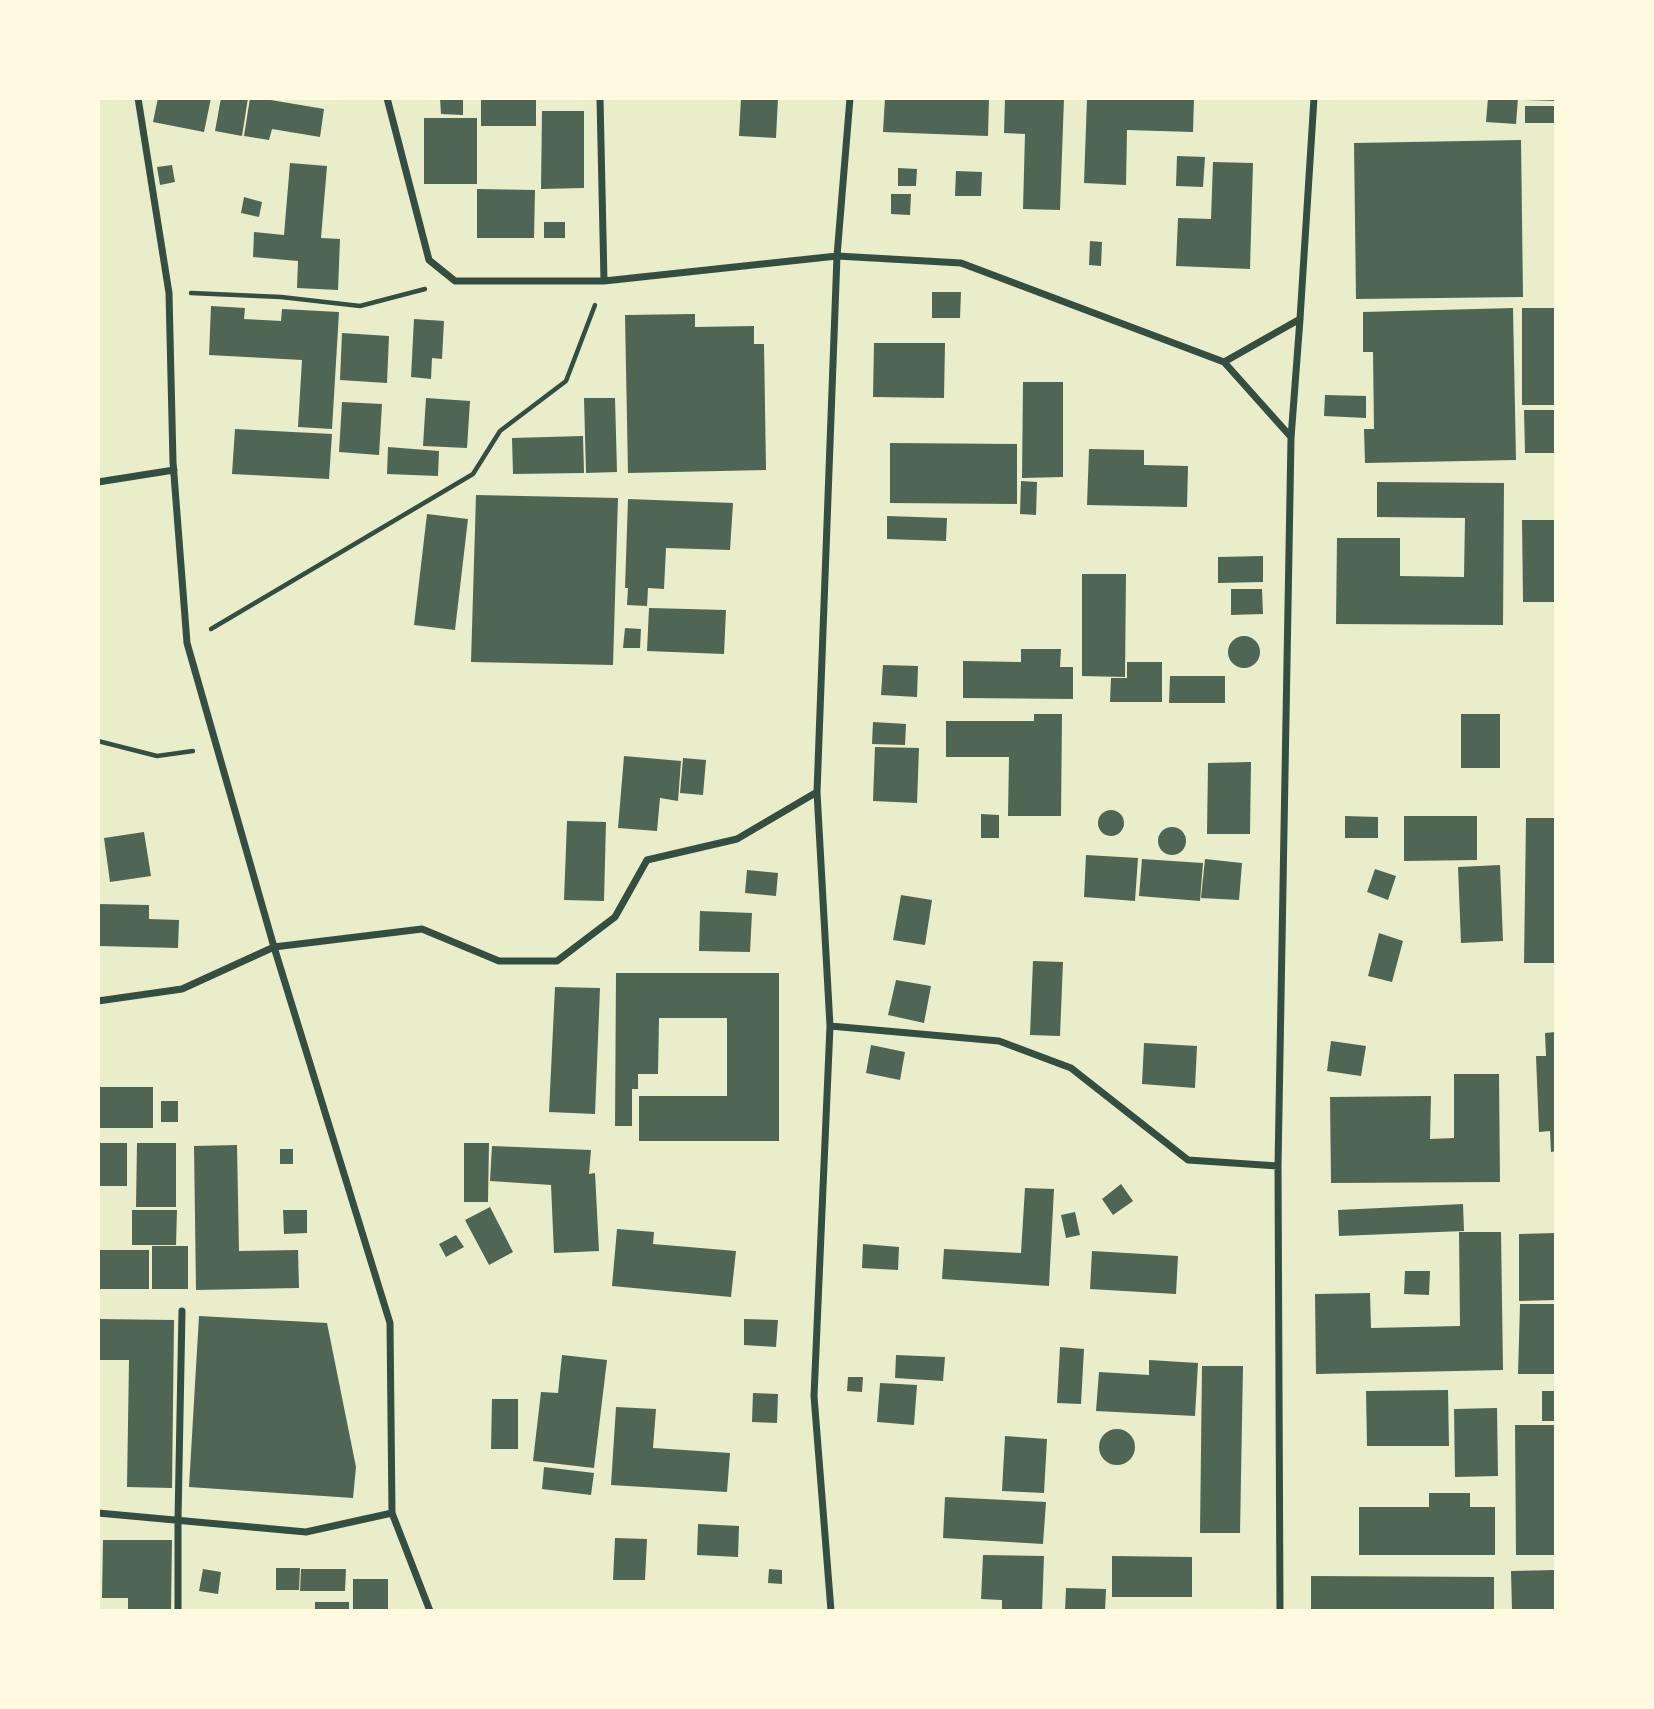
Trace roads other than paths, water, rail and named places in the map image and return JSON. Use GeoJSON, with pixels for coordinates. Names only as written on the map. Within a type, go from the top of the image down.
{"type":"FeatureCollection","features":[{"type":"Feature","properties":{"kind":"street"},"geometry":{"type":"LineString","coordinates":[[138,98],[169,293],[174,470],[187,643],[274,947],[390,1323],[392,1513],[430,1611]]}},
{"type":"Feature","properties":{"kind":"street"},"geometry":{"type":"LineString","coordinates":[[387,98],[429,260],[456,281],[604,281],[836,257],[961,262],[1224,362],[1291,438]]}},
{"type":"Feature","properties":{"kind":"street"},"geometry":{"type":"LineString","coordinates":[[600,98],[604,281]]}},
{"type":"Feature","properties":{"kind":"street"},"geometry":{"type":"LineString","coordinates":[[831,1611],[814,1396],[830,1026],[817,792],[836,257],[850,98]]}},
{"type":"Feature","properties":{"kind":"street"},"geometry":{"type":"LineString","coordinates":[[1280,1611],[1278,1166],[1291,438],[1314,98]]}},
{"type":"Feature","properties":{"kind":"street"},"geometry":{"type":"LineString","coordinates":[[1224,362],[1300,319]]}},
{"type":"Feature","properties":{"kind":"street"},"geometry":{"type":"LineString","coordinates":[[98,482],[174,470]]}},
{"type":"Feature","properties":{"kind":"street"},"geometry":{"type":"LineString","coordinates":[[98,1000],[181,989],[274,947],[422,929],[499,961],[556,961],[615,917],[647,860],[737,839],[817,792]]}},
{"type":"Feature","properties":{"kind":"street"},"geometry":{"type":"LineString","coordinates":[[830,1026],[999,1041],[1071,1069],[1188,1160],[1278,1166]]}},
{"type":"Feature","properties":{"kind":"street"},"geometry":{"type":"LineString","coordinates":[[178,1611],[182,1311]]}},
{"type":"Feature","properties":{"kind":"street"},"geometry":{"type":"LineString","coordinates":[[98,1513],[306,1532],[392,1513]]}}]}
